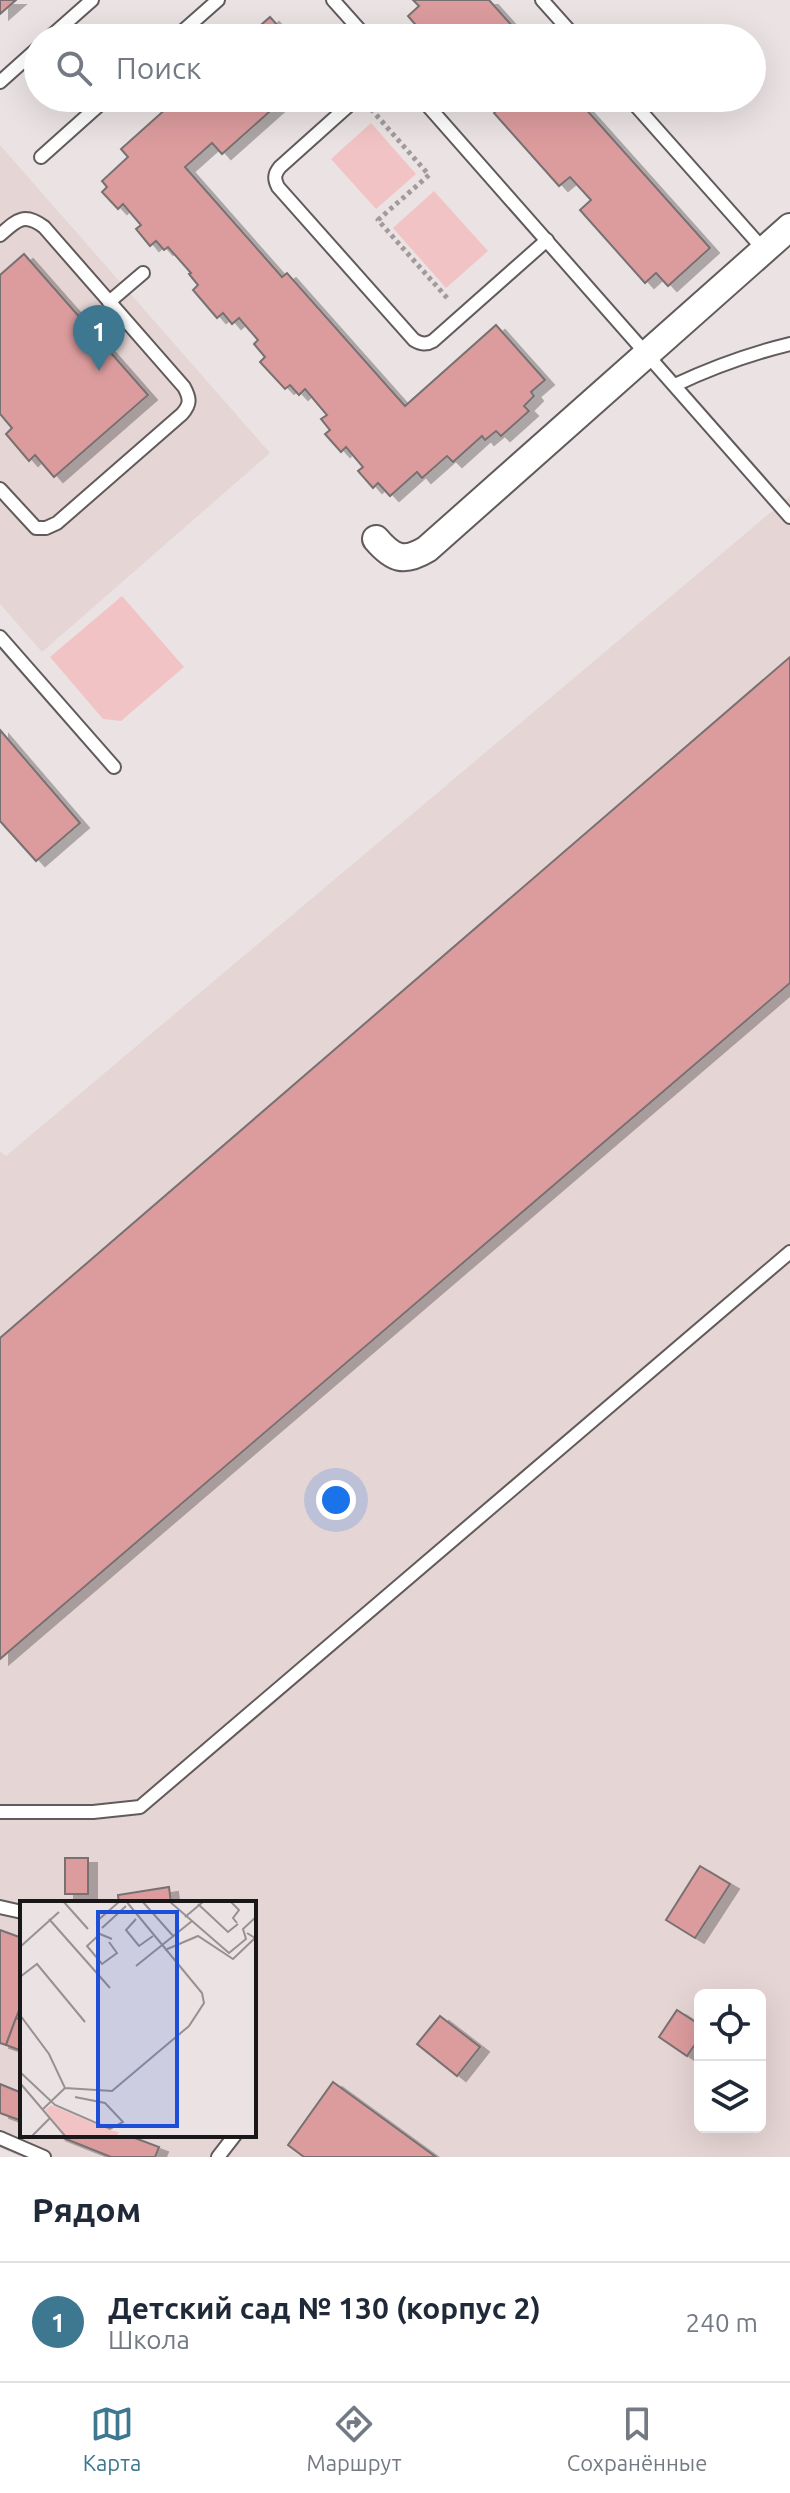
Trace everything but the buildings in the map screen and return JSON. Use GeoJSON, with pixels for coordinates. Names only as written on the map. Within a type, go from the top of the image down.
{"type":"FeatureCollection","features":[{"type":"Feature","properties":{"kind":"street"},"geometry":{"type":"LineString","coordinates":[[376,539],[396,557],[416,556],[427,549],[790,227]]}},
{"type":"Feature","properties":{"kind":"lane"},"geometry":{"type":"LineString","coordinates":[[65,24],[92,0]]}},
{"type":"Feature","properties":{"kind":"lane"},"geometry":{"type":"LineString","coordinates":[[191,24],[218,0]]}},
{"type":"Feature","properties":{"kind":"lane"},"geometry":{"type":"LineString","coordinates":[[333,0],[354,24]]}},
{"type":"Feature","properties":{"kind":"lane"},"geometry":{"type":"LineString","coordinates":[[542,0],[563,24]]}},
{"type":"Feature","properties":{"kind":"lane"},"geometry":{"type":"LineString","coordinates":[[0,82],[24,61]]}},
{"type":"Feature","properties":{"kind":"lane"},"geometry":{"type":"LineString","coordinates":[[41,157],[91,112]]}},
{"type":"Feature","properties":{"kind":"lane"},"geometry":{"type":"LineString","coordinates":[[343,112],[280,167],[275,173],[278,187],[420,344],[428,344],[547,240]]}},
{"type":"Feature","properties":{"kind":"lane"},"geometry":{"type":"LineString","coordinates":[[433,112],[790,517]]}},
{"type":"Feature","properties":{"kind":"lane"},"geometry":{"type":"LineString","coordinates":[[641,112],[764,250]]}},
{"type":"Feature","properties":{"kind":"lane"},"geometry":{"type":"LineString","coordinates":[[0,235],[22,219],[34,219],[44,227],[190,397],[188,407],[57,523],[36,528],[0,489]]}},
{"type":"Feature","properties":{"kind":"lane"},"geometry":{"type":"LineString","coordinates":[[109,302],[143,273]]}},
{"type":"Feature","properties":{"kind":"lane"},"geometry":{"type":"LineString","coordinates":[[675,385],[750,353],[790,344]]}},
{"type":"Feature","properties":{"kind":"lane"},"geometry":{"type":"LineString","coordinates":[[0,637],[114,767]]}},
{"type":"Feature","properties":{"kind":"lane"},"geometry":{"type":"LineString","coordinates":[[0,1812],[93,1812],[140,1807],[790,1252]]}},
{"type":"Feature","properties":{"kind":"lane"},"geometry":{"type":"LineString","coordinates":[[0,1907],[20,1912]]}},
{"type":"Feature","properties":{"kind":"lane"},"geometry":{"type":"LineString","coordinates":[[218,2157],[233,2137]]}},
{"type":"Feature","properties":{"kind":"lane"},"geometry":{"type":"LineString","coordinates":[[0,2138],[44,2157]]}},
{"type":"Feature","properties":{"kind":"path"},"geometry":{"type":"LineString","coordinates":[[372,112],[429,175],[378,220],[462,315]]}},
{"type":"Feature","properties":{"kind":"shaded area"},"geometry":{"type":"Polygon","coordinates":[[[371,123],[416,174],[376,209],[331,159],[371,123]]]}},
{"type":"Feature","properties":{"kind":"shaded area"},"geometry":{"type":"Polygon","coordinates":[[[0,145],[270,453],[42,652],[0,604],[0,145]]]}},
{"type":"Feature","properties":{"kind":"shaded area"},"geometry":{"type":"Polygon","coordinates":[[[434,191],[488,251],[446,288],[393,228],[434,191]]]}},
{"type":"Feature","properties":{"kind":"shaded area"},"geometry":{"type":"Polygon","coordinates":[[[790,496],[790,2157],[21,2157],[0,2148],[0,1151],[6,1156],[790,496]]]}},
{"type":"Feature","properties":{"kind":"shaded area"},"geometry":{"type":"Polygon","coordinates":[[[122,596],[184,667],[121,721],[103,719],[50,657],[122,596]]]}},
{"type":"Feature","properties":{"kind":"place","name":"Детский сад № 130 (корпус 2)"},"geometry":{"type":"Point","coordinates":[99,371]}}]}
